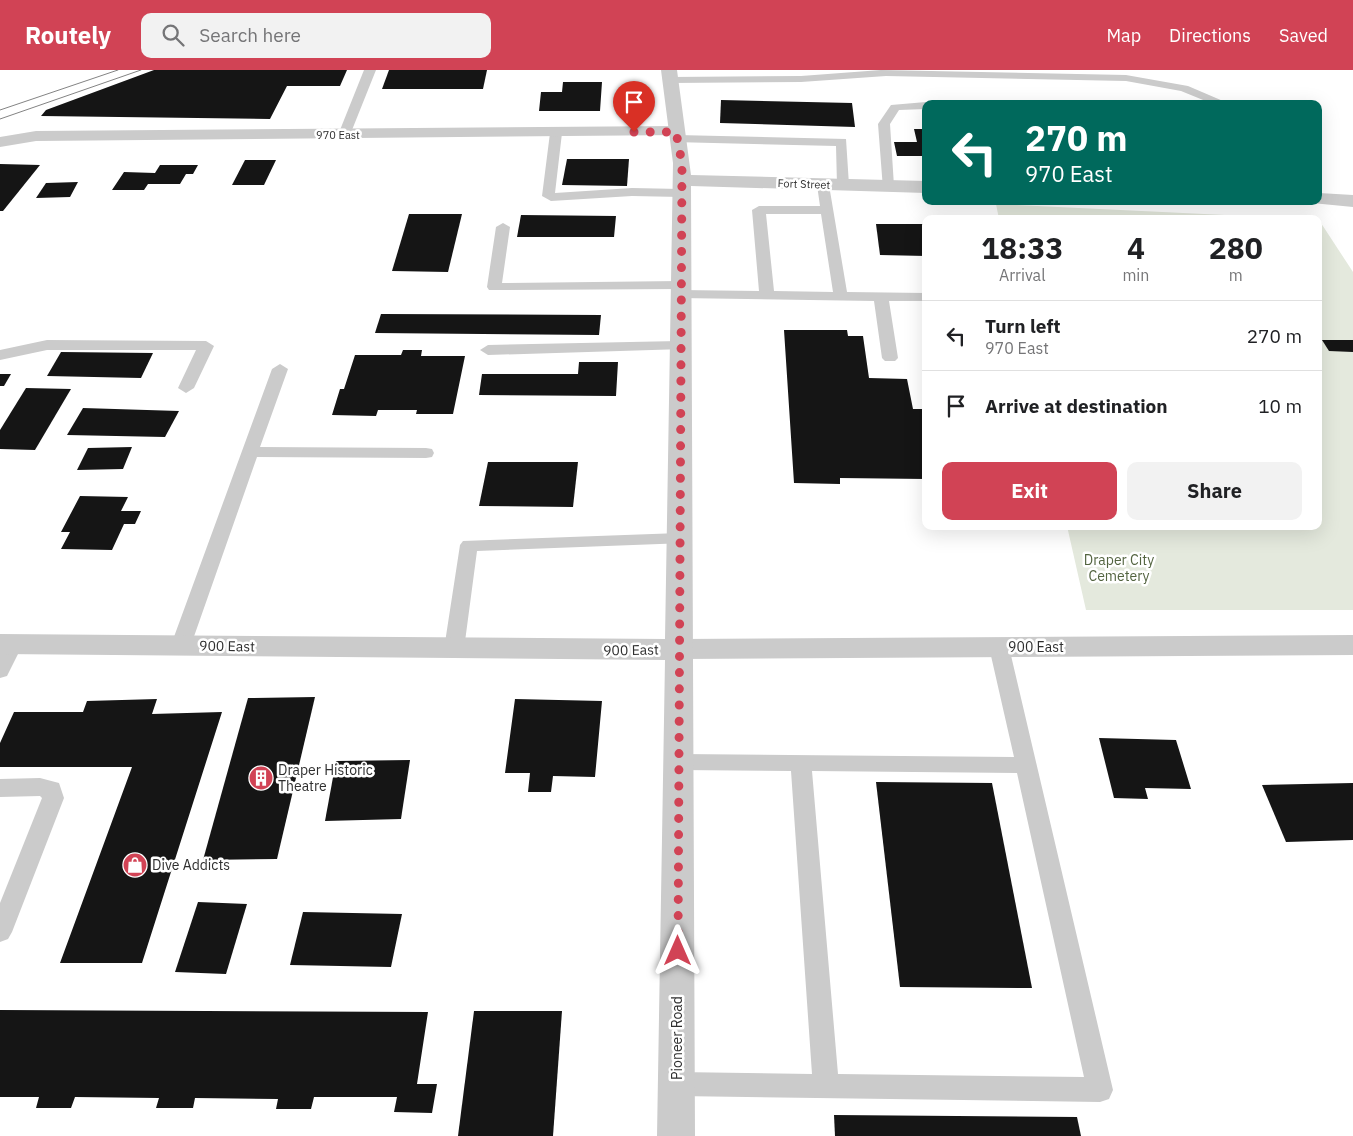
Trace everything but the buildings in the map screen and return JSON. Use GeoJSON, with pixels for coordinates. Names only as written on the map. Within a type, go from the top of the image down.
{"type":"FeatureCollection","features":[{"type":"Feature","properties":{"kind":"street","name":"Pioneer Road"},"geometry":{"type":"LineString","coordinates":[[669,75],[682,163],[679,290],[680,649],[676,1136]]}},
{"type":"Feature","properties":{"kind":"street","name":"970 East"},"geometry":{"type":"LineString","coordinates":[[6,141],[45,136],[556,133],[677,135]]}},
{"type":"Feature","properties":{"kind":"street","name":"Fort Street"},"geometry":{"type":"LineString","coordinates":[[681,186],[823,184],[922,187]]}},
{"type":"Feature","properties":{"kind":"street"},"geometry":{"type":"LineString","coordinates":[[1322,197],[1353,201]]}},
{"type":"Feature","properties":{"kind":"street","name":"900 East"},"geometry":{"type":"LineString","coordinates":[[7,644],[454,649],[1353,645]]}},
{"type":"Feature","properties":{"kind":"lane"},"geometry":{"type":"LineString","coordinates":[[344,135],[370,70]]}},
{"type":"Feature","properties":{"kind":"lane"},"geometry":{"type":"LineString","coordinates":[[669,75],[801,78],[886,73],[1126,78],[1184,88],[1214,100]]}},
{"type":"Feature","properties":{"kind":"lane"},"geometry":{"type":"LineString","coordinates":[[888,186],[884,124],[895,107],[922,106]]}},
{"type":"Feature","properties":{"kind":"lane"},"geometry":{"type":"LineString","coordinates":[[556,133],[548,196],[681,186]]}},
{"type":"Feature","properties":{"kind":"lane"},"geometry":{"type":"LineString","coordinates":[[677,135],[842,142],[844,185]]}},
{"type":"Feature","properties":{"kind":"lane"},"geometry":{"type":"LineString","coordinates":[[823,184],[841,296]]}},
{"type":"Feature","properties":{"kind":"lane"},"geometry":{"type":"LineString","coordinates":[[767,295],[759,210],[828,210]]}},
{"type":"Feature","properties":{"kind":"lane"},"geometry":{"type":"LineString","coordinates":[[503,227],[494,287],[679,290],[767,295],[922,297]]}},
{"type":"Feature","properties":{"kind":"lane"},"geometry":{"type":"LineString","coordinates":[[881,296],[890,358]]}},
{"type":"Feature","properties":{"kind":"lane"},"geometry":{"type":"LineString","coordinates":[[0,355],[46,345],[206,346],[186,388]]}},
{"type":"Feature","properties":{"kind":"lane"},"geometry":{"type":"LineString","coordinates":[[488,350],[680,346]]}},
{"type":"Feature","properties":{"kind":"lane"},"geometry":{"type":"LineString","coordinates":[[181,645],[280,369]]}},
{"type":"Feature","properties":{"kind":"lane"},"geometry":{"type":"LineString","coordinates":[[250,452],[426,453]]}},
{"type":"Feature","properties":{"kind":"lane"},"geometry":{"type":"LineString","coordinates":[[454,649],[469,545],[680,538]]}},
{"type":"Feature","properties":{"kind":"lane"},"geometry":{"type":"LineString","coordinates":[[0,671],[7,644]]}},
{"type":"Feature","properties":{"kind":"lane"},"geometry":{"type":"LineString","coordinates":[[677,1084],[1100,1090],[999,647]]}},
{"type":"Feature","properties":{"kind":"lane"},"geometry":{"type":"LineString","coordinates":[[679,762],[1026,765]]}},
{"type":"Feature","properties":{"kind":"lane"},"geometry":{"type":"LineString","coordinates":[[801,764],[826,1086]]}},
{"type":"Feature","properties":{"kind":"lane"},"geometry":{"type":"LineString","coordinates":[[0,788],[40,787],[51,789],[53,798],[0,932]]}},
{"type":"Feature","properties":{"kind":"green space"},"geometry":{"type":"Polygon","coordinates":[[[996,205],[1226,215],[998,215],[996,205]]]}},
{"type":"Feature","properties":{"kind":"green space","name":"Draper City Cemetery"},"geometry":{"type":"Polygon","coordinates":[[[1322,225],[1353,272],[1353,610],[1086,610],[1068,530],[1322,530],[1322,225]]]}},
{"type":"Feature","properties":{"kind":"tram line"},"geometry":{"type":"LineString","coordinates":[[0,110],[118,70]]}},
{"type":"Feature","properties":{"kind":"tram line"},"geometry":{"type":"LineString","coordinates":[[0,119],[141,70]]}},
{"type":"Feature","properties":{"kind":"place","name":"Draper Historic Theatre"},"geometry":{"type":"Point","coordinates":[261,778]}},
{"type":"Feature","properties":{"kind":"place","name":"Dive Addicts"},"geometry":{"type":"Point","coordinates":[135,865]}},
{"type":"Feature","properties":{"kind":"route"},"geometry":{"type":"LineString","coordinates":[[634,132],[676,132],[682,163],[679,294],[680,649],[678,951]]}}]}
